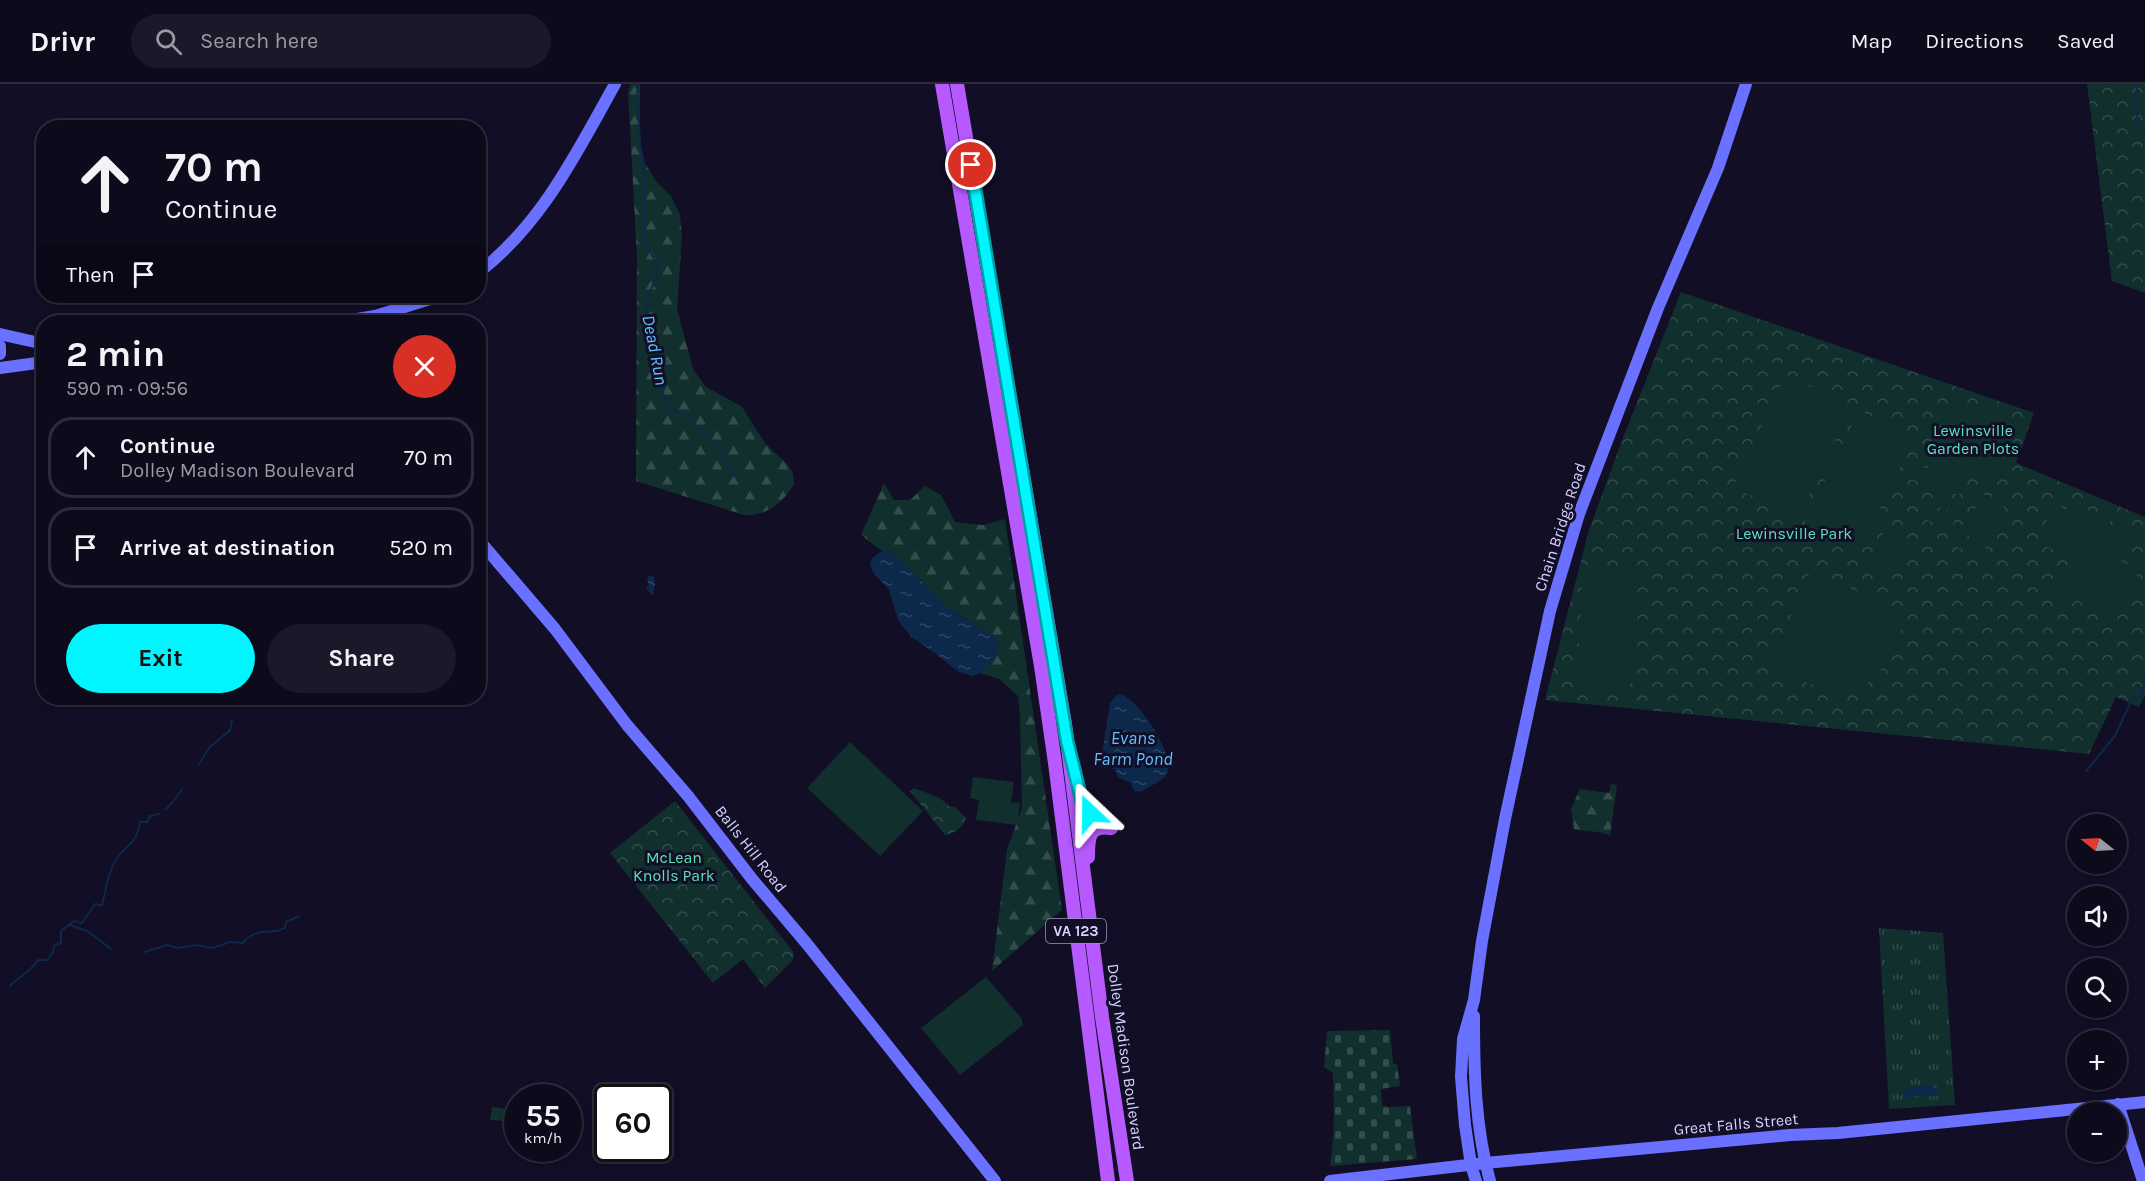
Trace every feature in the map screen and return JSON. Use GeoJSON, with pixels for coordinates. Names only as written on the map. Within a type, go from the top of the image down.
{"type":"FeatureCollection","features":[{"type":"Feature","properties":{"kind":"main road"},"geometry":{"type":"LineString","coordinates":[[486,266],[511,245],[536,217],[578,151],[615,84]]}},
{"type":"Feature","properties":{"kind":"main road","name":"Dolley Madison Boulevard"},"geometry":{"type":"LineString","coordinates":[[942,84],[1043,677],[1108,1181]]}},
{"type":"Feature","properties":{"kind":"main road","name":"Dolley Madison Boulevard"},"geometry":{"type":"LineString","coordinates":[[957,84],[1067,741],[1109,1066],[1127,1181]]}},
{"type":"Feature","properties":{"kind":"main road","name":"Chain Bridge Road"},"geometry":{"type":"LineString","coordinates":[[1476,1181],[1471,1165],[1465,1125],[1461,1055],[1463,1039],[1474,1000],[1494,874],[1550,611],[1576,522],[1658,308],[1721,161],[1746,84]]}},
{"type":"Feature","properties":{"kind":"main road"},"geometry":{"type":"LineString","coordinates":[[378,315],[417,303]]}},
{"type":"Feature","properties":{"kind":"main road"},"geometry":{"type":"LineString","coordinates":[[0,334],[36,342]]}},
{"type":"Feature","properties":{"kind":"main road"},"geometry":{"type":"LineString","coordinates":[[0,346],[0,354]]}},
{"type":"Feature","properties":{"kind":"main road"},"geometry":{"type":"LineString","coordinates":[[0,368],[36,363]]}},
{"type":"Feature","properties":{"kind":"main road","name":"Balls Hill Road"},"geometry":{"type":"LineString","coordinates":[[486,548],[555,629],[627,725],[688,796],[995,1181]]}},
{"type":"Feature","properties":{"kind":"main road"},"geometry":{"type":"LineString","coordinates":[[1067,741],[1082,802],[1090,813],[1111,828],[1096,829],[1088,841],[1088,901]]}},
{"type":"Feature","properties":{"kind":"main road","name":"Chain Bridge Road"},"geometry":{"type":"LineString","coordinates":[[1474,1000],[1474,1081],[1485,1163],[1490,1181]]}},
{"type":"Feature","properties":{"kind":"main road","name":"Great Falls Street"},"geometry":{"type":"LineString","coordinates":[[2127,1103],[2145,1102]]}},
{"type":"Feature","properties":{"kind":"main road","name":"Great Falls Street"},"geometry":{"type":"LineString","coordinates":[[1330,1181],[1485,1163],[1781,1136],[1838,1133],[2067,1109]]}},
{"type":"Feature","properties":{"kind":"main road"},"geometry":{"type":"LineString","coordinates":[[2127,1132],[2143,1181]]}},
{"type":"Feature","properties":{"kind":"main road"},"geometry":{"type":"LineString","coordinates":[[1099,1181],[1103,1138]]}},
{"type":"Feature","properties":{"kind":"main road"},"geometry":{"type":"LineString","coordinates":[[1124,1158],[1139,1181]]}},
{"type":"Feature","properties":{"kind":"green space"},"geometry":{"type":"Polygon","coordinates":[[[631,84],[640,84],[640,143],[645,163],[656,181],[671,196],[680,215],[682,236],[677,309],[693,369],[705,386],[742,407],[765,443],[788,465],[793,474],[794,484],[785,497],[767,511],[744,515],[636,481],[637,258],[628,91],[631,84]]]}},
{"type":"Feature","properties":{"kind":"green space"},"geometry":{"type":"Polygon","coordinates":[[[2087,84],[2145,84],[2145,293],[2112,281],[2087,84]]]}},
{"type":"Feature","properties":{"kind":"green space","name":"Lewinsville Park"},"geometry":{"type":"Polygon","coordinates":[[[1681,292],[2034,413],[2016,463],[2145,517],[2145,695],[2139,707],[2116,697],[2089,754],[1545,700],[1589,530],[1681,292]]]}},
{"type":"Feature","properties":{"kind":"green space"},"geometry":{"type":"Polygon","coordinates":[[[1786,375],[1851,406],[1798,518],[1733,487],[1786,375]]]}},
{"type":"Feature","properties":{"kind":"green space","name":"Lewinsville Garden Plots"},"geometry":{"type":"Polygon","coordinates":[[[1956,400],[2009,418],[2016,425],[2016,434],[2000,481],[1978,473],[1975,479],[1966,476],[1959,495],[1908,478],[1913,464],[1928,469],[1949,404],[1956,400]]]}},
{"type":"Feature","properties":{"kind":"green space"},"geometry":{"type":"Polygon","coordinates":[[[1859,410],[1914,437],[1861,548],[1805,522],[1859,410]]]}},
{"type":"Feature","properties":{"kind":"green space"},"geometry":{"type":"Polygon","coordinates":[[[884,483],[894,500],[910,500],[925,486],[941,495],[955,522],[983,525],[1005,519],[1062,910],[992,971],[1007,849],[1022,808],[1018,696],[999,679],[981,673],[995,657],[998,644],[996,638],[946,606],[898,557],[882,551],[861,535],[884,483]]]}},
{"type":"Feature","properties":{"kind":"green space"},"geometry":{"type":"Polygon","coordinates":[[[1936,493],[1961,502],[1957,514],[1932,505],[1936,493]]]}},
{"type":"Feature","properties":{"kind":"green space"},"geometry":{"type":"Polygon","coordinates":[[[1980,493],[2005,502],[2001,513],[1976,504],[1980,493]]]}},
{"type":"Feature","properties":{"kind":"green space"},"geometry":{"type":"Polygon","coordinates":[[[2054,504],[2075,513],[2078,506],[2111,520],[2109,527],[2132,537],[2121,561],[2139,570],[2120,615],[2101,607],[2100,610],[2057,591],[2070,557],[2042,545],[2040,535],[2054,504]]]}},
{"type":"Feature","properties":{"kind":"green space"},"geometry":{"type":"Polygon","coordinates":[[[1975,508],[2000,517],[1996,529],[1970,520],[1975,508]]]}},
{"type":"Feature","properties":{"kind":"green space"},"geometry":{"type":"Polygon","coordinates":[[[1930,509],[1956,517],[1951,529],[1926,520],[1930,509]]]}},
{"type":"Feature","properties":{"kind":"green space"},"geometry":{"type":"Polygon","coordinates":[[[1969,524],[1995,533],[1990,544],[1965,535],[1969,524]]]}},
{"type":"Feature","properties":{"kind":"green space"},"geometry":{"type":"Polygon","coordinates":[[[1884,530],[1910,539],[1898,573],[1872,564],[1884,530]]]}},
{"type":"Feature","properties":{"kind":"green space"},"geometry":{"type":"Polygon","coordinates":[[[1957,537],[1987,548],[1984,557],[1954,546],[1957,537]]]}},
{"type":"Feature","properties":{"kind":"green space"},"geometry":{"type":"Polygon","coordinates":[[[1584,565],[1638,568],[1630,693],[1576,689],[1584,565]]]}},
{"type":"Feature","properties":{"kind":"green space"},"geometry":{"type":"Polygon","coordinates":[[[1816,573],[1907,613],[1883,666],[1868,683],[1858,690],[1825,688],[1768,668],[1809,574],[1816,573]]]}},
{"type":"Feature","properties":{"kind":"green space"},"geometry":{"type":"Polygon","coordinates":[[[850,742],[923,811],[880,856],[807,788],[850,742]]]}},
{"type":"Feature","properties":{"kind":"green space"},"geometry":{"type":"Polygon","coordinates":[[[973,777],[1014,782],[1011,802],[1020,803],[1017,825],[976,820],[979,800],[970,798],[973,777]]]}},
{"type":"Feature","properties":{"kind":"green space"},"geometry":{"type":"Polygon","coordinates":[[[1611,784],[1617,785],[1610,836],[1574,829],[1571,809],[1580,789],[1609,793],[1611,784]]]}},
{"type":"Feature","properties":{"kind":"green space"},"geometry":{"type":"Polygon","coordinates":[[[914,788],[940,798],[949,806],[955,807],[966,818],[963,824],[955,832],[945,835],[910,791],[914,788]]]}},
{"type":"Feature","properties":{"kind":"green space","name":"McLean Knolls Park"},"geometry":{"type":"Polygon","coordinates":[[[675,801],[794,953],[793,960],[765,988],[743,959],[713,983],[610,853],[675,801]]]}},
{"type":"Feature","properties":{"kind":"green space"},"geometry":{"type":"Polygon","coordinates":[[[1879,928],[1943,933],[1955,1105],[1889,1109],[1879,928]]]}},
{"type":"Feature","properties":{"kind":"green space"},"geometry":{"type":"Polygon","coordinates":[[[986,977],[1022,1019],[1023,1025],[960,1075],[921,1028],[986,977]]]}},
{"type":"Feature","properties":{"kind":"green space"},"geometry":{"type":"Polygon","coordinates":[[[1390,1030],[1393,1064],[1397,1064],[1400,1086],[1381,1089],[1382,1105],[1410,1106],[1417,1159],[1330,1166],[1334,1097],[1333,1073],[1324,1067],[1327,1031],[1390,1030]]]}},
{"type":"Feature","properties":{"kind":"green space"},"geometry":{"type":"Polygon","coordinates":[[[492,1107],[504,1108],[504,1121],[490,1120],[492,1107]]]}},
{"type":"Feature","properties":{"kind":"water"},"geometry":{"type":"Polygon","coordinates":[[[882,551],[898,557],[946,606],[996,638],[998,644],[995,657],[981,673],[972,676],[957,671],[910,636],[898,620],[889,589],[874,574],[870,565],[872,558],[882,551]]]}},
{"type":"Feature","properties":{"kind":"water"},"geometry":{"type":"Polygon","coordinates":[[[649,575],[654,577],[653,596],[646,589],[649,585],[647,580],[649,575]]]}},
{"type":"Feature","properties":{"kind":"water","name":"Evans Farm Pond"},"geometry":{"type":"Polygon","coordinates":[[[1120,694],[1128,698],[1145,716],[1166,753],[1168,772],[1160,781],[1141,792],[1134,791],[1131,783],[1118,777],[1115,769],[1100,767],[1110,703],[1120,694]]]}},
{"type":"Feature","properties":{"kind":"water"},"geometry":{"type":"Polygon","coordinates":[[[1937,1085],[1938,1096],[1904,1097],[1904,1091],[1918,1086],[1937,1085]]]}},
{"type":"Feature","properties":{"kind":"waterway","name":"Dead Run"},"geometry":{"type":"LineString","coordinates":[[637,84],[640,145],[645,176],[645,243],[659,267],[646,305],[648,324],[655,338],[662,392],[670,407],[692,421],[701,434],[715,443],[733,475],[741,480]]}},
{"type":"Feature","properties":{"kind":"waterway"},"geometry":{"type":"LineString","coordinates":[[2135,84],[2137,121],[2145,134]]}},
{"type":"Feature","properties":{"kind":"waterway"},"geometry":{"type":"LineString","coordinates":[[2086,771],[2115,736],[2132,699],[2142,696],[2145,672]]}},
{"type":"Feature","properties":{"kind":"waterway"},"geometry":{"type":"LineString","coordinates":[[199,764],[209,748],[230,730],[232,720]]}},
{"type":"Feature","properties":{"kind":"waterway"},"geometry":{"type":"LineString","coordinates":[[166,809],[182,789]]}},
{"type":"Feature","properties":{"kind":"waterway"},"geometry":{"type":"LineString","coordinates":[[10,986],[38,960],[47,960],[54,946],[61,943],[61,931],[74,921],[82,923],[95,904],[102,905],[109,875],[117,858],[134,840],[140,822],[147,822],[150,816],[159,814]]}},
{"type":"Feature","properties":{"kind":"waterway"},"geometry":{"type":"LineString","coordinates":[[271,931],[285,928],[286,922],[299,916]]}},
{"type":"Feature","properties":{"kind":"waterway"},"geometry":{"type":"LineString","coordinates":[[70,925],[89,932],[111,949]]}},
{"type":"Feature","properties":{"kind":"waterway"},"geometry":{"type":"LineString","coordinates":[[145,952],[167,945],[178,948],[195,945],[213,948],[230,942],[243,943],[254,934],[269,932]]}},
{"type":"Feature","properties":{"kind":"route"},"geometry":{"type":"LineString","coordinates":[[971,165],[1067,741],[1082,802],[1090,813]]}}]}
